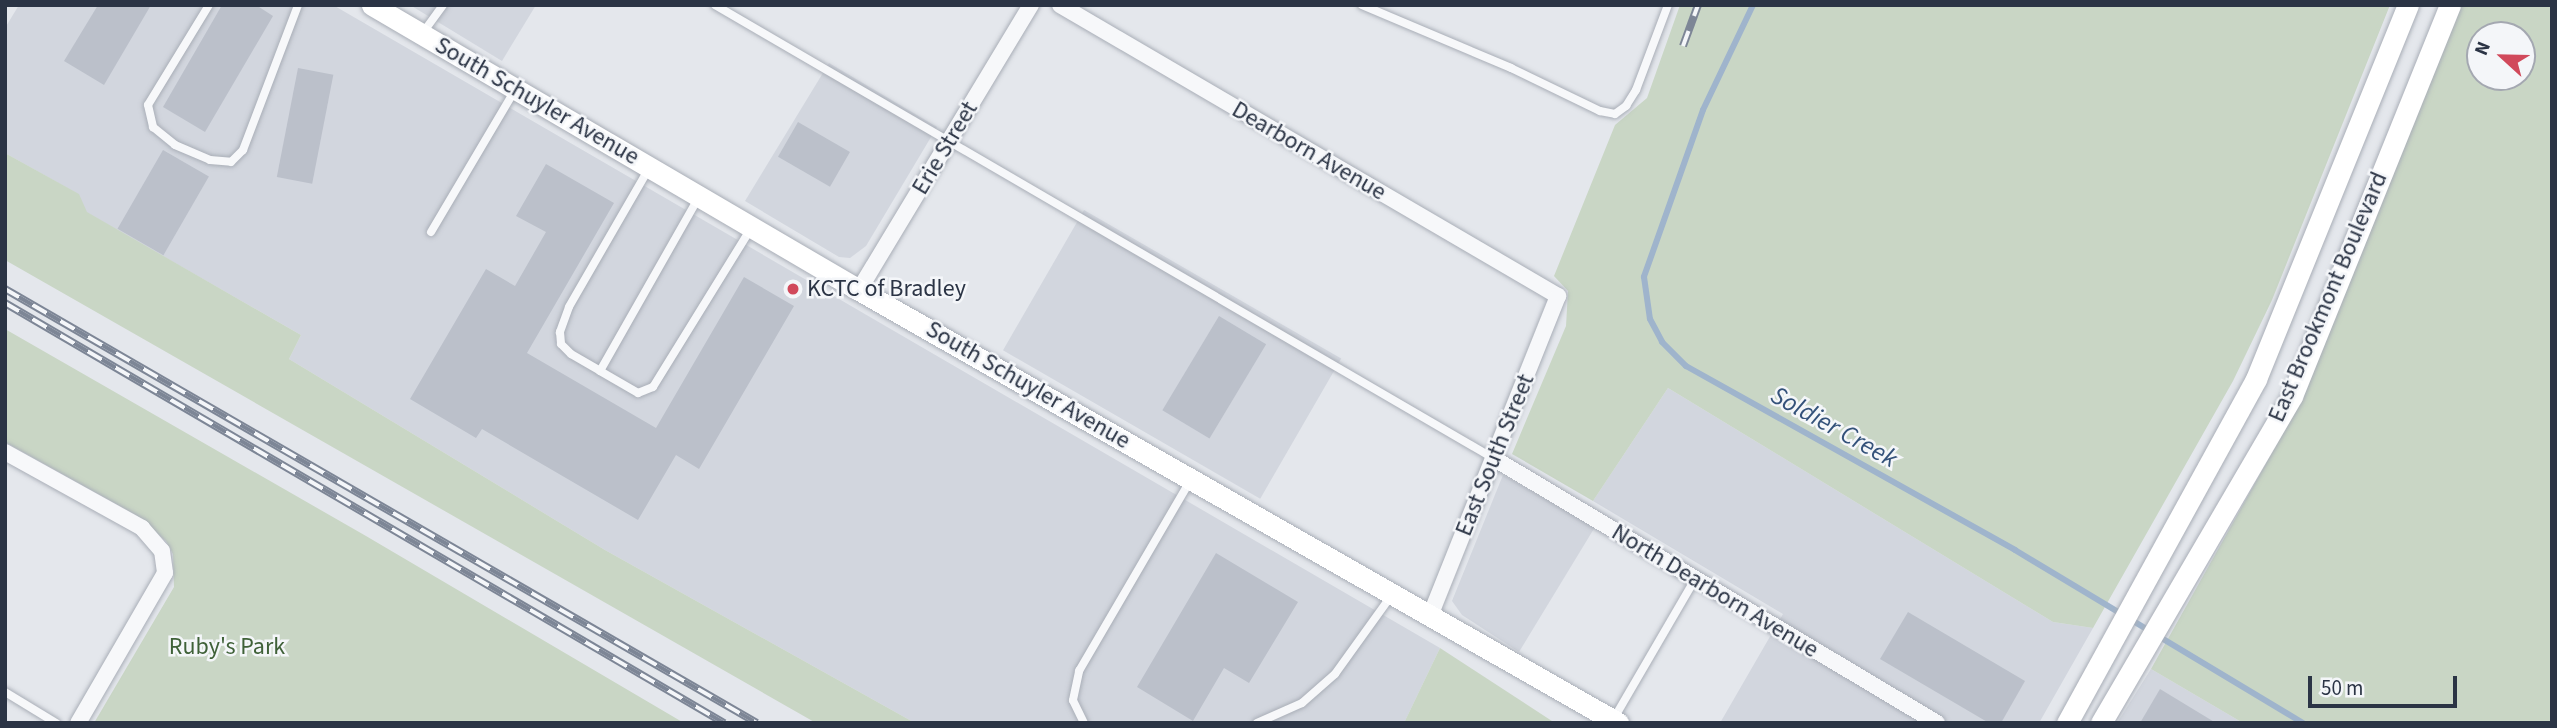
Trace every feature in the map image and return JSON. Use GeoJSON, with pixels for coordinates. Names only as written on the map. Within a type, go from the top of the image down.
{"type":"FeatureCollection","features":[{"type":"Feature","properties":{"kind":"main road","name":"South Schuyler Avenue"},"geometry":{"type":"LineString","coordinates":[[372,5],[859,290],[1394,592],[1616,721]]}},
{"type":"Feature","properties":{"kind":"main road","name":"East Brookmont Boulevard"},"geometry":{"type":"LineString","coordinates":[[2067,723],[2256,379],[2408,5]]}},
{"type":"Feature","properties":{"kind":"main road","name":"East Brookmont Boulevard"},"geometry":{"type":"LineString","coordinates":[[2101,723],[2292,396],[2449,5]]}},
{"type":"Feature","properties":{"kind":"street","name":"Erie Street"},"geometry":{"type":"LineString","coordinates":[[859,290],[1031,5]]}},
{"type":"Feature","properties":{"kind":"street","name":"Dearborn Avenue"},"geometry":{"type":"LineString","coordinates":[[1060,5],[1558,296]]}},
{"type":"Feature","properties":{"kind":"street","name":"East South Street"},"geometry":{"type":"LineString","coordinates":[[1431,614],[1558,296]]}},
{"type":"Feature","properties":{"kind":"street"},"geometry":{"type":"LineString","coordinates":[[5,452],[142,527],[162,551],[165,573],[78,723]]}},
{"type":"Feature","properties":{"kind":"street","name":"North Dearborn Avenue"},"geometry":{"type":"LineString","coordinates":[[1493,458],[1937,723]]}},
{"type":"Feature","properties":{"kind":"lane"},"geometry":{"type":"LineString","coordinates":[[209,5],[148,106],[153,127],[175,145],[210,160],[231,162],[243,150],[298,5]]}},
{"type":"Feature","properties":{"kind":"lane"},"geometry":{"type":"LineString","coordinates":[[422,34],[443,5]]}},
{"type":"Feature","properties":{"kind":"lane"},"geometry":{"type":"LineString","coordinates":[[715,5],[1493,458]]}},
{"type":"Feature","properties":{"kind":"lane"},"geometry":{"type":"LineString","coordinates":[[1362,5],[1511,68],[1600,111],[1615,114],[1626,106],[1636,90],[1668,5]]}},
{"type":"Feature","properties":{"kind":"lane"},"geometry":{"type":"LineString","coordinates":[[431,232],[516,89]]}},
{"type":"Feature","properties":{"kind":"lane"},"geometry":{"type":"LineString","coordinates":[[649,167],[569,307],[560,332],[561,344],[571,354],[600,371],[638,393],[653,387],[752,227]]}},
{"type":"Feature","properties":{"kind":"lane"},"geometry":{"type":"LineString","coordinates":[[600,371],[699,197]]}},
{"type":"Feature","properties":{"kind":"lane"},"geometry":{"type":"LineString","coordinates":[[1084,723],[1073,700],[1079,671],[1191,478]]}},
{"type":"Feature","properties":{"kind":"lane"},"geometry":{"type":"LineString","coordinates":[[1616,721],[1695,579]]}},
{"type":"Feature","properties":{"kind":"lane"},"geometry":{"type":"LineString","coordinates":[[1257,723],[1301,703],[1335,674],[1394,592]]}},
{"type":"Feature","properties":{"kind":"lane"},"geometry":{"type":"LineString","coordinates":[[5,692],[56,723]]}},
{"type":"Feature","properties":{"kind":"shaded area"},"geometry":{"type":"Polygon","coordinates":[[[19,5],[333,5],[1440,648],[1404,723],[915,723],[605,550],[289,359],[301,335],[86,212],[78,194],[5,153],[5,28],[19,5]]]}},
{"type":"Feature","properties":{"kind":"shaded area"},"geometry":{"type":"Polygon","coordinates":[[[410,5],[536,5],[502,61],[410,5]]]}},
{"type":"Feature","properties":{"kind":"shaded area"},"geometry":{"type":"Polygon","coordinates":[[[829,63],[937,127],[866,246],[850,258],[839,257],[745,201],[829,63]]]}},
{"type":"Feature","properties":{"kind":"shaded area"},"geometry":{"type":"Polygon","coordinates":[[[1084,210],[1341,358],[1260,499],[1003,350],[1084,210]]]}},
{"type":"Feature","properties":{"kind":"shaded area"},"geometry":{"type":"Polygon","coordinates":[[[1668,388],[2053,622],[2093,628],[2039,723],[1720,723],[1783,614],[1593,501],[1668,388]]]}},
{"type":"Feature","properties":{"kind":"shaded area"},"geometry":{"type":"Polygon","coordinates":[[[1503,475],[1595,527],[1519,652],[1462,615],[1452,601],[1503,475]]]}},
{"type":"Feature","properties":{"kind":"shaded area"},"geometry":{"type":"Polygon","coordinates":[[[2151,669],[2243,723],[2117,723],[2151,669]]]}},
{"type":"Feature","properties":{"kind":"green space"},"geometry":{"type":"Polygon","coordinates":[[[1680,5],[2390,5],[2272,300],[2233,381],[2093,628],[2053,622],[1668,388],[1593,501],[1512,454],[1566,326],[1568,291],[1554,276],[1615,125],[1647,98],[1680,5]]]}},
{"type":"Feature","properties":{"kind":"green space"},"geometry":{"type":"Polygon","coordinates":[[[2461,5],[2552,5],[2552,723],[2243,723],[2151,669],[2296,410],[2461,5]]]}},
{"type":"Feature","properties":{"kind":"green space"},"geometry":{"type":"Polygon","coordinates":[[[5,153],[79,194],[87,212],[301,335],[289,359],[605,550],[915,723],[816,723],[5,260],[5,153]]]}},
{"type":"Feature","properties":{"kind":"green space","name":"Ruby's Park"},"geometry":{"type":"Polygon","coordinates":[[[5,329],[366,536],[684,723],[94,723],[174,587],[173,554],[166,541],[136,515],[5,442],[5,329]]]}},
{"type":"Feature","properties":{"kind":"green space"},"geometry":{"type":"Polygon","coordinates":[[[1440,648],[1555,723],[1404,723],[1440,648]]]}},
{"type":"Feature","properties":{"kind":"building"},"geometry":{"type":"Polygon","coordinates":[[[98,5],[151,5],[104,85],[64,61],[98,5]]]}},
{"type":"Feature","properties":{"kind":"building"},"geometry":{"type":"Polygon","coordinates":[[[222,5],[256,5],[273,16],[205,132],[163,107],[222,5]]]}},
{"type":"Feature","properties":{"kind":"building"},"geometry":{"type":"Polygon","coordinates":[[[298,68],[333,75],[312,184],[277,177],[298,68]]]}},
{"type":"Feature","properties":{"kind":"building"},"geometry":{"type":"Polygon","coordinates":[[[798,122],[850,152],[830,187],[778,157],[798,122]]]}},
{"type":"Feature","properties":{"kind":"building"},"geometry":{"type":"Polygon","coordinates":[[[163,150],[209,176],[163,255],[118,229],[163,150]]]}},
{"type":"Feature","properties":{"kind":"building"},"geometry":{"type":"Polygon","coordinates":[[[546,164],[614,203],[527,353],[656,428],[744,277],[794,306],[699,469],[676,455],[638,520],[482,429],[476,438],[410,399],[486,269],[515,286],[546,232],[516,216],[546,164]]]}},
{"type":"Feature","properties":{"kind":"building"},"geometry":{"type":"Polygon","coordinates":[[[1219,316],[1266,344],[1209,439],[1162,410],[1219,316]]]}},
{"type":"Feature","properties":{"kind":"building"},"geometry":{"type":"Polygon","coordinates":[[[1216,553],[1298,602],[1249,683],[1224,668],[1193,721],[1137,687],[1216,553]]]}},
{"type":"Feature","properties":{"kind":"building"},"geometry":{"type":"Polygon","coordinates":[[[1908,612],[2025,681],[2001,723],[1989,723],[1880,659],[1908,612]]]}},
{"type":"Feature","properties":{"kind":"building"},"geometry":{"type":"Polygon","coordinates":[[[2160,689],[2216,723],[2140,723],[2160,689]]]}},
{"type":"Feature","properties":{"kind":"waterway","name":"Soldier Creek"},"geometry":{"type":"LineString","coordinates":[[1753,5],[1703,110],[1644,277],[1650,319],[1662,342],[1686,366],[2015,550],[2303,723]]}},
{"type":"Feature","properties":{"kind":"railway"},"geometry":{"type":"LineString","coordinates":[[1683,46],[1698,5]]}},
{"type":"Feature","properties":{"kind":"railway"},"geometry":{"type":"LineString","coordinates":[[5,289],[757,723]]}},
{"type":"Feature","properties":{"kind":"railway"},"geometry":{"type":"LineString","coordinates":[[5,303],[724,723]]}},
{"type":"Feature","properties":{"kind":"place","name":"KCTC of Bradley"},"geometry":{"type":"Point","coordinates":[793,289]}}]}
